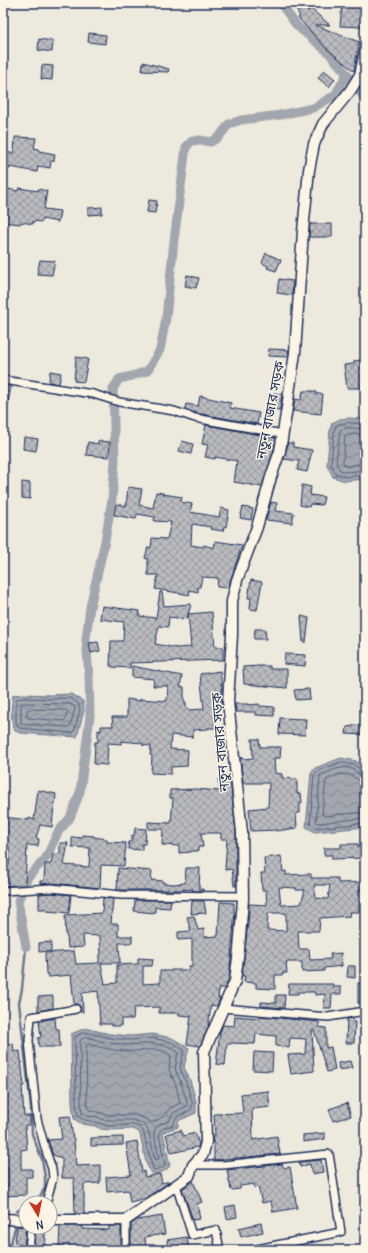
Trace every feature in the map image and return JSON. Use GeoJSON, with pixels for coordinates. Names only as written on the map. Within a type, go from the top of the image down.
{"type":"FeatureCollection","features":[{"type":"Feature","properties":{"kind":"street","name":"নতুন বাজার সড়ক"},"geometry":{"type":"LineString","coordinates":[[126,1220],[189,1176],[193,1165],[203,1154],[206,1142],[204,1052],[235,981],[243,896],[242,832],[228,702],[232,635],[232,601],[237,580],[257,527],[280,451],[295,353],[303,231],[309,170],[314,144],[323,124],[350,91],[360,75],[365,52]]}},
{"type":"Feature","properties":{"kind":"street"},"geometry":{"type":"LineString","coordinates":[[3,380],[93,394],[120,402],[174,411],[203,420],[283,434]]}},
{"type":"Feature","properties":{"kind":"street"},"geometry":{"type":"LineString","coordinates":[[3,891],[51,888],[121,895],[243,896]]}},
{"type":"Feature","properties":{"kind":"street"},"geometry":{"type":"LineString","coordinates":[[223,1008],[328,1017],[365,1011]]}},
{"type":"Feature","properties":{"kind":"street"},"geometry":{"type":"LineString","coordinates":[[48,1195],[53,1178],[52,1169],[37,1119],[28,1042],[31,1017],[76,1009]]}},
{"type":"Feature","properties":{"kind":"street"},"geometry":{"type":"LineString","coordinates":[[193,1165],[223,1165],[329,1154],[341,1232],[252,1250]]}},
{"type":"Feature","properties":{"kind":"street"},"geometry":{"type":"LineString","coordinates":[[176,1185],[192,1235],[216,1230],[220,1250]]}},
{"type":"Feature","properties":{"kind":"street"},"geometry":{"type":"LineString","coordinates":[[3,1219],[18,1220]]}},
{"type":"Feature","properties":{"kind":"street"},"geometry":{"type":"LineString","coordinates":[[58,1220],[126,1220],[126,1250]]}},
{"type":"Feature","properties":{"kind":"street"},"geometry":{"type":"LineString","coordinates":[[29,1250],[30,1235]]}},
{"type":"Feature","properties":{"kind":"water"},"geometry":{"type":"Polygon","coordinates":[[[340,419],[362,419],[365,422],[365,479],[345,481],[333,477],[327,465],[332,423],[340,419]]]}},
{"type":"Feature","properties":{"kind":"water"},"geometry":{"type":"Polygon","coordinates":[[[71,694],[83,701],[84,710],[77,737],[21,733],[15,731],[11,713],[13,695],[71,694]]]}},
{"type":"Feature","properties":{"kind":"water"},"geometry":{"type":"Polygon","coordinates":[[[341,758],[356,761],[365,768],[365,827],[315,832],[306,827],[311,773],[315,768],[341,758]]]}},
{"type":"Feature","properties":{"kind":"water"},"geometry":{"type":"Polygon","coordinates":[[[85,1028],[110,1034],[131,1036],[153,1034],[172,1038],[189,1048],[184,1067],[190,1080],[196,1101],[196,1113],[178,1121],[178,1127],[163,1132],[170,1166],[164,1171],[153,1174],[150,1171],[139,1132],[133,1129],[101,1129],[95,1126],[82,1124],[74,1119],[72,1103],[71,1034],[85,1028]]]}},
{"type":"Feature","properties":{"kind":"building"},"geometry":{"type":"Polygon","coordinates":[[[293,3],[305,3],[308,11],[311,9],[330,25],[315,25],[359,42],[354,71],[327,49],[298,18],[300,17],[293,3]]]}},
{"type":"Feature","properties":{"kind":"building"},"geometry":{"type":"Polygon","coordinates":[[[342,5],[364,6],[362,27],[340,26],[342,5]]]}},
{"type":"Feature","properties":{"kind":"building"},"geometry":{"type":"Polygon","coordinates":[[[89,33],[106,35],[105,44],[88,42],[89,33]]]}},
{"type":"Feature","properties":{"kind":"building"},"geometry":{"type":"Polygon","coordinates":[[[39,39],[53,41],[52,52],[38,50],[39,39]]]}},
{"type":"Feature","properties":{"kind":"building"},"geometry":{"type":"Polygon","coordinates":[[[143,62],[169,69],[168,72],[142,71],[143,62]]]}},
{"type":"Feature","properties":{"kind":"building"},"geometry":{"type":"Polygon","coordinates":[[[42,65],[53,66],[52,80],[41,79],[42,65]]]}},
{"type":"Feature","properties":{"kind":"building"},"geometry":{"type":"Polygon","coordinates":[[[324,70],[335,79],[329,87],[318,78],[324,70]]]}},
{"type":"Feature","properties":{"kind":"building"},"geometry":{"type":"Polygon","coordinates":[[[15,137],[36,138],[34,148],[39,149],[39,151],[55,154],[54,161],[51,161],[50,168],[38,166],[37,172],[10,167],[10,169],[3,169],[4,153],[14,153],[15,137]]]}},
{"type":"Feature","properties":{"kind":"building"},"geometry":{"type":"Polygon","coordinates":[[[3,188],[18,191],[19,188],[47,191],[44,209],[60,211],[58,222],[42,219],[42,222],[33,221],[33,224],[3,222],[3,188]]]}},
{"type":"Feature","properties":{"kind":"building"},"geometry":{"type":"Polygon","coordinates":[[[149,200],[157,201],[155,213],[147,212],[149,200]]]}},
{"type":"Feature","properties":{"kind":"building"},"geometry":{"type":"Polygon","coordinates":[[[102,207],[102,214],[88,215],[88,208],[102,207]]]}},
{"type":"Feature","properties":{"kind":"building"},"geometry":{"type":"Polygon","coordinates":[[[310,224],[332,224],[332,237],[309,237],[310,224]]]}},
{"type":"Feature","properties":{"kind":"building"},"geometry":{"type":"Polygon","coordinates":[[[266,253],[281,260],[276,271],[267,268],[268,266],[262,263],[266,253]]]}},
{"type":"Feature","properties":{"kind":"building"},"geometry":{"type":"Polygon","coordinates":[[[40,260],[55,261],[52,275],[37,274],[40,260]]]}},
{"type":"Feature","properties":{"kind":"building"},"geometry":{"type":"Polygon","coordinates":[[[187,275],[199,278],[196,288],[185,286],[187,275]]]}},
{"type":"Feature","properties":{"kind":"building"},"geometry":{"type":"Polygon","coordinates":[[[279,279],[293,281],[292,295],[277,293],[279,279]]]}},
{"type":"Feature","properties":{"kind":"building"},"geometry":{"type":"Polygon","coordinates":[[[269,349],[289,350],[288,357],[268,356],[269,349]]]}},
{"type":"Feature","properties":{"kind":"building"},"geometry":{"type":"Polygon","coordinates":[[[76,357],[88,359],[84,382],[74,381],[76,357]]]}},
{"type":"Feature","properties":{"kind":"building"},"geometry":{"type":"Polygon","coordinates":[[[361,360],[362,367],[365,367],[365,388],[347,388],[344,365],[354,364],[354,361],[361,360]]]}},
{"type":"Feature","properties":{"kind":"building"},"geometry":{"type":"Polygon","coordinates":[[[50,371],[61,373],[59,384],[49,382],[50,371]]]}},
{"type":"Feature","properties":{"kind":"building"},"geometry":{"type":"Polygon","coordinates":[[[3,385],[11,386],[7,410],[3,410],[3,385]]]}},
{"type":"Feature","properties":{"kind":"building"},"geometry":{"type":"Polygon","coordinates":[[[303,391],[316,391],[316,394],[323,394],[321,414],[293,411],[295,399],[301,400],[303,391]]]}},
{"type":"Feature","properties":{"kind":"building"},"geometry":{"type":"Polygon","coordinates":[[[274,393],[282,394],[280,410],[271,409],[274,393]]]}},
{"type":"Feature","properties":{"kind":"building"},"geometry":{"type":"Polygon","coordinates":[[[200,396],[231,403],[230,408],[259,413],[257,424],[196,413],[185,409],[186,404],[198,406],[200,396]]]}},
{"type":"Feature","properties":{"kind":"building"},"geometry":{"type":"Polygon","coordinates":[[[206,425],[276,438],[262,487],[234,482],[237,461],[215,457],[215,459],[205,457],[208,445],[202,444],[206,425]]]}},
{"type":"Feature","properties":{"kind":"building"},"geometry":{"type":"Polygon","coordinates":[[[24,437],[38,439],[36,451],[23,449],[24,437]]]}},
{"type":"Feature","properties":{"kind":"building"},"geometry":{"type":"Polygon","coordinates":[[[98,441],[110,442],[109,457],[86,455],[88,442],[98,444],[98,441]]]}},
{"type":"Feature","properties":{"kind":"building"},"geometry":{"type":"Polygon","coordinates":[[[182,441],[193,444],[191,454],[179,451],[182,441]]]}},
{"type":"Feature","properties":{"kind":"building"},"geometry":{"type":"Polygon","coordinates":[[[288,443],[293,443],[293,447],[312,450],[307,472],[297,470],[299,461],[284,459],[288,443]]]}},
{"type":"Feature","properties":{"kind":"building"},"geometry":{"type":"Polygon","coordinates":[[[22,482],[30,483],[30,499],[22,498],[22,482]]]}},
{"type":"Feature","properties":{"kind":"building"},"geometry":{"type":"Polygon","coordinates":[[[302,485],[311,487],[310,495],[324,497],[322,505],[310,504],[309,507],[300,505],[302,485]]]}},
{"type":"Feature","properties":{"kind":"building"},"geometry":{"type":"Polygon","coordinates":[[[128,487],[142,489],[139,505],[153,508],[156,492],[182,497],[181,502],[192,504],[190,512],[219,517],[221,508],[229,510],[226,527],[224,526],[223,531],[210,529],[211,527],[192,524],[191,545],[203,547],[204,545],[214,548],[215,541],[242,545],[228,588],[217,587],[218,578],[202,577],[200,587],[198,587],[198,592],[189,590],[190,595],[155,589],[158,575],[148,575],[148,559],[145,558],[148,547],[151,548],[152,538],[167,539],[171,522],[154,521],[155,517],[137,514],[136,519],[114,515],[116,504],[126,506],[128,487]]]}},
{"type":"Feature","properties":{"kind":"building"},"geometry":{"type":"Polygon","coordinates":[[[271,502],[277,503],[275,511],[294,513],[292,523],[266,520],[271,502]]]}},
{"type":"Feature","properties":{"kind":"building"},"geometry":{"type":"Polygon","coordinates":[[[243,507],[253,509],[251,520],[240,518],[243,507]]]}},
{"type":"Feature","properties":{"kind":"building"},"geometry":{"type":"Polygon","coordinates":[[[251,580],[262,582],[257,610],[250,609],[251,598],[248,598],[251,580]]]}},
{"type":"Feature","properties":{"kind":"building"},"geometry":{"type":"Polygon","coordinates":[[[160,592],[162,592],[164,606],[191,604],[188,614],[212,612],[215,647],[223,647],[223,660],[130,663],[130,668],[110,666],[111,641],[123,641],[124,622],[100,619],[102,606],[140,611],[139,616],[156,618],[160,592]],[[188,615],[187,619],[169,617],[168,627],[159,626],[155,644],[177,648],[191,647],[188,615]]]}},
{"type":"Feature","properties":{"kind":"building"},"geometry":{"type":"Polygon","coordinates":[[[301,616],[309,618],[306,642],[303,642],[301,616]]]}},
{"type":"Feature","properties":{"kind":"building"},"geometry":{"type":"Polygon","coordinates":[[[255,629],[265,629],[266,639],[254,639],[255,629]]]}},
{"type":"Feature","properties":{"kind":"building"},"geometry":{"type":"Polygon","coordinates":[[[98,642],[100,651],[91,653],[89,643],[98,642]]]}},
{"type":"Feature","properties":{"kind":"building"},"geometry":{"type":"Polygon","coordinates":[[[285,654],[306,655],[305,666],[284,664],[285,654]]]}},
{"type":"Feature","properties":{"kind":"building"},"geometry":{"type":"Polygon","coordinates":[[[132,666],[182,676],[180,687],[184,687],[184,702],[186,702],[186,708],[188,708],[188,710],[204,709],[200,674],[220,671],[222,708],[215,709],[215,728],[193,730],[193,737],[171,735],[170,749],[188,750],[187,766],[171,767],[171,774],[151,773],[151,746],[142,745],[142,743],[121,741],[121,744],[108,743],[107,765],[94,764],[95,742],[98,742],[98,730],[101,731],[101,726],[113,726],[112,717],[127,717],[127,699],[140,701],[140,699],[167,701],[168,686],[153,686],[154,679],[132,677],[132,666]]]}},
{"type":"Feature","properties":{"kind":"building"},"geometry":{"type":"Polygon","coordinates":[[[270,666],[270,669],[287,669],[287,688],[244,684],[243,667],[270,666]]]}},
{"type":"Feature","properties":{"kind":"building"},"geometry":{"type":"Polygon","coordinates":[[[309,689],[310,699],[296,700],[294,690],[309,689]]]}},
{"type":"Feature","properties":{"kind":"building"},"geometry":{"type":"Polygon","coordinates":[[[235,704],[259,704],[260,706],[274,707],[274,716],[256,715],[256,712],[236,712],[235,704]]]}},
{"type":"Feature","properties":{"kind":"building"},"geometry":{"type":"Polygon","coordinates":[[[280,718],[306,719],[305,735],[279,734],[280,718]]]}},
{"type":"Feature","properties":{"kind":"building"},"geometry":{"type":"Polygon","coordinates":[[[365,724],[365,735],[346,734],[347,727],[365,724]]]}},
{"type":"Feature","properties":{"kind":"building"},"geometry":{"type":"Polygon","coordinates":[[[252,739],[259,739],[260,747],[281,747],[280,758],[274,758],[275,773],[282,774],[282,778],[297,779],[297,794],[301,793],[302,803],[300,803],[300,813],[296,813],[297,828],[276,831],[251,831],[249,809],[268,807],[269,783],[243,783],[240,757],[242,759],[253,758],[252,739]]]}},
{"type":"Feature","properties":{"kind":"building"},"geometry":{"type":"Polygon","coordinates":[[[230,778],[236,832],[236,886],[234,886],[232,869],[225,870],[227,839],[221,839],[221,833],[201,833],[203,847],[198,847],[198,851],[179,853],[179,846],[162,845],[163,829],[148,829],[148,822],[171,823],[173,798],[170,798],[170,790],[196,789],[220,791],[218,779],[230,778]]]}},
{"type":"Feature","properties":{"kind":"building"},"geometry":{"type":"Polygon","coordinates":[[[38,790],[56,794],[52,827],[40,825],[36,838],[39,839],[38,846],[27,845],[25,885],[3,886],[3,864],[9,865],[9,847],[3,847],[3,817],[29,820],[29,818],[34,820],[38,790]]]}},
{"type":"Feature","properties":{"kind":"building"},"geometry":{"type":"Polygon","coordinates":[[[135,828],[146,829],[145,844],[142,844],[142,850],[128,849],[129,842],[132,842],[132,835],[134,836],[135,828]]]}},
{"type":"Feature","properties":{"kind":"building"},"geometry":{"type":"Polygon","coordinates":[[[82,835],[107,839],[107,842],[126,843],[124,866],[101,865],[100,888],[52,883],[40,884],[40,881],[44,881],[45,864],[51,864],[53,853],[60,854],[60,843],[68,843],[64,865],[89,867],[90,848],[72,847],[72,837],[82,838],[82,835]]]}},
{"type":"Feature","properties":{"kind":"building"},"geometry":{"type":"Polygon","coordinates":[[[341,844],[358,844],[358,847],[365,846],[365,858],[332,859],[332,855],[324,855],[324,848],[341,848],[341,844]]]}},
{"type":"Feature","properties":{"kind":"building"},"geometry":{"type":"Polygon","coordinates":[[[281,856],[283,872],[286,871],[286,875],[311,874],[311,878],[338,878],[338,883],[365,882],[365,890],[359,890],[359,912],[349,912],[350,916],[320,918],[319,931],[298,931],[299,949],[309,949],[310,960],[331,959],[330,954],[341,953],[342,966],[324,968],[324,971],[302,972],[302,962],[286,962],[287,973],[283,973],[283,975],[275,975],[275,989],[256,988],[256,983],[244,982],[245,976],[242,976],[249,904],[267,905],[266,890],[262,890],[261,873],[265,873],[264,858],[281,856]],[[314,885],[316,898],[328,899],[330,885],[314,885]],[[279,887],[281,905],[301,904],[305,890],[279,887]],[[268,913],[267,930],[286,931],[286,913],[268,913]]]}},
{"type":"Feature","properties":{"kind":"building"},"geometry":{"type":"Polygon","coordinates":[[[118,868],[152,871],[151,880],[173,884],[185,883],[186,868],[200,868],[199,889],[203,889],[203,891],[192,891],[193,889],[117,890],[118,868]]]}},
{"type":"Feature","properties":{"kind":"building"},"geometry":{"type":"Polygon","coordinates":[[[51,893],[71,895],[69,913],[39,909],[39,894],[51,893]]]}},
{"type":"Feature","properties":{"kind":"building"},"geometry":{"type":"Polygon","coordinates":[[[103,898],[113,899],[111,924],[118,924],[118,936],[132,936],[132,943],[119,943],[120,963],[101,963],[105,984],[117,983],[117,965],[138,964],[138,958],[153,959],[152,966],[143,966],[143,984],[160,983],[160,971],[189,970],[189,966],[192,966],[192,939],[178,940],[178,932],[191,931],[187,917],[194,916],[198,930],[204,929],[204,937],[218,936],[220,902],[234,903],[235,912],[229,979],[225,988],[219,988],[218,998],[220,998],[217,1006],[211,1005],[208,1028],[200,1046],[187,1044],[191,1016],[179,1015],[179,1013],[159,1013],[159,1007],[134,1008],[133,1019],[121,1019],[121,1026],[100,1024],[98,991],[82,993],[83,1012],[80,1012],[80,1006],[74,1004],[71,975],[49,977],[48,974],[46,974],[45,953],[74,951],[76,964],[99,963],[99,956],[101,955],[100,936],[83,935],[84,947],[68,948],[65,915],[102,913],[103,898]]]}},
{"type":"Feature","properties":{"kind":"building"},"geometry":{"type":"Polygon","coordinates":[[[135,900],[171,900],[170,908],[155,907],[155,913],[134,911],[135,900]]]}},
{"type":"Feature","properties":{"kind":"building"},"geometry":{"type":"Polygon","coordinates":[[[192,901],[204,901],[206,913],[191,914],[192,901]]]}},
{"type":"Feature","properties":{"kind":"building"},"geometry":{"type":"Polygon","coordinates":[[[51,942],[51,951],[39,952],[39,943],[51,942]]]}},
{"type":"Feature","properties":{"kind":"building"},"geometry":{"type":"Polygon","coordinates":[[[348,966],[355,966],[355,978],[347,977],[348,966]]]}},
{"type":"Feature","properties":{"kind":"building"},"geometry":{"type":"Polygon","coordinates":[[[358,983],[365,983],[365,1003],[358,1003],[358,983]]]}},
{"type":"Feature","properties":{"kind":"building"},"geometry":{"type":"Polygon","coordinates":[[[289,984],[333,984],[333,987],[341,987],[341,994],[332,994],[331,1008],[324,1008],[325,994],[315,995],[315,992],[298,992],[298,994],[288,994],[289,984]]]}},
{"type":"Feature","properties":{"kind":"building"},"geometry":{"type":"Polygon","coordinates":[[[276,995],[285,995],[284,1008],[261,1006],[261,1002],[276,1003],[276,995]]]}},
{"type":"Feature","properties":{"kind":"building"},"geometry":{"type":"Polygon","coordinates":[[[53,996],[53,1008],[38,1011],[38,997],[53,996]]]}},
{"type":"Feature","properties":{"kind":"building"},"geometry":{"type":"Polygon","coordinates":[[[235,1016],[260,1018],[260,1016],[319,1022],[319,1027],[326,1028],[326,1048],[331,1047],[335,1070],[327,1072],[314,1030],[312,1030],[314,1071],[291,1074],[288,1055],[305,1054],[306,1039],[290,1038],[289,1048],[276,1046],[276,1036],[256,1034],[255,1044],[227,1044],[225,1065],[216,1064],[220,1032],[223,1025],[234,1026],[235,1016]]]}},
{"type":"Feature","properties":{"kind":"building"},"geometry":{"type":"Polygon","coordinates":[[[55,1018],[56,1029],[59,1029],[60,1047],[39,1047],[38,1038],[41,1037],[39,1021],[55,1018]]]}},
{"type":"Feature","properties":{"kind":"building"},"geometry":{"type":"Polygon","coordinates":[[[353,1018],[353,1022],[355,1022],[354,1043],[346,1043],[347,1019],[353,1018]]]}},
{"type":"Feature","properties":{"kind":"building"},"geometry":{"type":"Polygon","coordinates":[[[13,1043],[14,1052],[20,1051],[24,1086],[22,1086],[24,1116],[30,1116],[30,1125],[25,1125],[27,1149],[21,1150],[21,1169],[32,1169],[32,1177],[26,1177],[26,1195],[3,1196],[3,1186],[8,1186],[8,1167],[3,1167],[3,1140],[6,1140],[6,1125],[3,1125],[3,1077],[6,1077],[5,1074],[9,1074],[6,1058],[3,1059],[3,1046],[13,1043]]]}},
{"type":"Feature","properties":{"kind":"building"},"geometry":{"type":"Polygon","coordinates":[[[254,1052],[273,1053],[272,1071],[253,1070],[254,1052]]]}},
{"type":"Feature","properties":{"kind":"building"},"geometry":{"type":"Polygon","coordinates":[[[350,1061],[352,1068],[339,1070],[338,1063],[350,1061]]]}},
{"type":"Feature","properties":{"kind":"building"},"geometry":{"type":"Polygon","coordinates":[[[268,1091],[270,1107],[252,1109],[253,1140],[277,1136],[280,1154],[214,1160],[214,1142],[213,1143],[212,1135],[215,1135],[214,1114],[243,1113],[241,1094],[268,1091]]]}},
{"type":"Feature","properties":{"kind":"building"},"geometry":{"type":"Polygon","coordinates":[[[347,1103],[351,1116],[333,1121],[329,1109],[347,1103]]]}},
{"type":"Feature","properties":{"kind":"building"},"geometry":{"type":"Polygon","coordinates":[[[70,1116],[74,1139],[76,1166],[100,1165],[100,1183],[84,1184],[84,1214],[75,1214],[74,1178],[62,1178],[62,1158],[53,1155],[48,1140],[62,1139],[59,1117],[70,1116]]]}},
{"type":"Feature","properties":{"kind":"building"},"geometry":{"type":"Polygon","coordinates":[[[181,1130],[183,1136],[195,1133],[199,1144],[198,1147],[171,1153],[166,1134],[181,1130]]]}},
{"type":"Feature","properties":{"kind":"building"},"geometry":{"type":"Polygon","coordinates":[[[325,1133],[325,1139],[303,1142],[303,1135],[325,1133]]]}},
{"type":"Feature","properties":{"kind":"building"},"geometry":{"type":"Polygon","coordinates":[[[123,1137],[123,1145],[91,1146],[91,1138],[123,1137]]]}},
{"type":"Feature","properties":{"kind":"building"},"geometry":{"type":"Polygon","coordinates":[[[137,1141],[142,1172],[144,1171],[145,1177],[160,1174],[162,1183],[171,1181],[146,1198],[130,1202],[128,1190],[107,1192],[106,1177],[131,1175],[126,1143],[137,1141]]]}},
{"type":"Feature","properties":{"kind":"building"},"geometry":{"type":"Polygon","coordinates":[[[321,1160],[323,1172],[312,1174],[310,1164],[300,1167],[299,1162],[321,1160]]]}},
{"type":"Feature","properties":{"kind":"building"},"geometry":{"type":"Polygon","coordinates":[[[282,1164],[284,1168],[290,1167],[297,1208],[273,1212],[271,1201],[262,1203],[258,1187],[254,1188],[254,1184],[240,1186],[240,1189],[231,1190],[227,1170],[282,1164]]]}},
{"type":"Feature","properties":{"kind":"building"},"geometry":{"type":"Polygon","coordinates":[[[193,1181],[202,1202],[197,1204],[200,1219],[193,1220],[182,1189],[193,1181]]]}},
{"type":"Feature","properties":{"kind":"building"},"geometry":{"type":"Polygon","coordinates":[[[235,1205],[237,1217],[227,1219],[225,1207],[235,1205]]]}},
{"type":"Feature","properties":{"kind":"building"},"geometry":{"type":"Polygon","coordinates":[[[162,1216],[165,1234],[145,1237],[146,1250],[131,1250],[131,1224],[137,1220],[162,1216]]]}},
{"type":"Feature","properties":{"kind":"building"},"geometry":{"type":"Polygon","coordinates":[[[261,1223],[263,1232],[241,1237],[239,1228],[261,1223]]]}},
{"type":"Feature","properties":{"kind":"building"},"geometry":{"type":"Polygon","coordinates":[[[18,1226],[18,1235],[25,1235],[24,1250],[14,1249],[18,1226]]]}},
{"type":"Feature","properties":{"kind":"building"},"geometry":{"type":"Polygon","coordinates":[[[60,1226],[82,1226],[82,1229],[109,1230],[109,1226],[121,1226],[121,1250],[70,1250],[71,1248],[59,1247],[60,1226]]]}},
{"type":"Feature","properties":{"kind":"building"},"geometry":{"type":"Polygon","coordinates":[[[35,1235],[45,1235],[46,1239],[44,1249],[34,1248],[35,1235]]]}},
{"type":"Feature","properties":{"kind":"building"},"geometry":{"type":"Polygon","coordinates":[[[187,1237],[189,1250],[168,1250],[167,1240],[187,1237]]]}},
{"type":"Feature","properties":{"kind":"waterway"},"geometry":{"type":"LineString","coordinates":[[280,3],[297,26],[328,52],[347,74],[365,99]]}},
{"type":"Feature","properties":{"kind":"waterway"},"geometry":{"type":"LineString","coordinates":[[26,947],[18,901],[28,877],[46,858],[58,832],[70,818],[80,792],[90,716],[86,639],[90,607],[105,541],[112,499],[115,462],[113,389],[119,379],[147,371],[160,350],[166,318],[186,147],[192,141],[200,140],[211,142],[219,137],[229,124],[241,120],[280,115],[313,108],[335,95],[347,74]]}},
{"type":"Feature","properties":{"kind":"waterway"},"geometry":{"type":"LineString","coordinates":[[26,947],[22,989],[19,1003],[31,1108],[32,1134],[42,1159],[45,1177],[45,1188],[41,1195]]}},
{"type":"Feature","properties":{"kind":"waterway"},"geometry":{"type":"LineString","coordinates":[[9,1250],[16,1224]]}}]}
